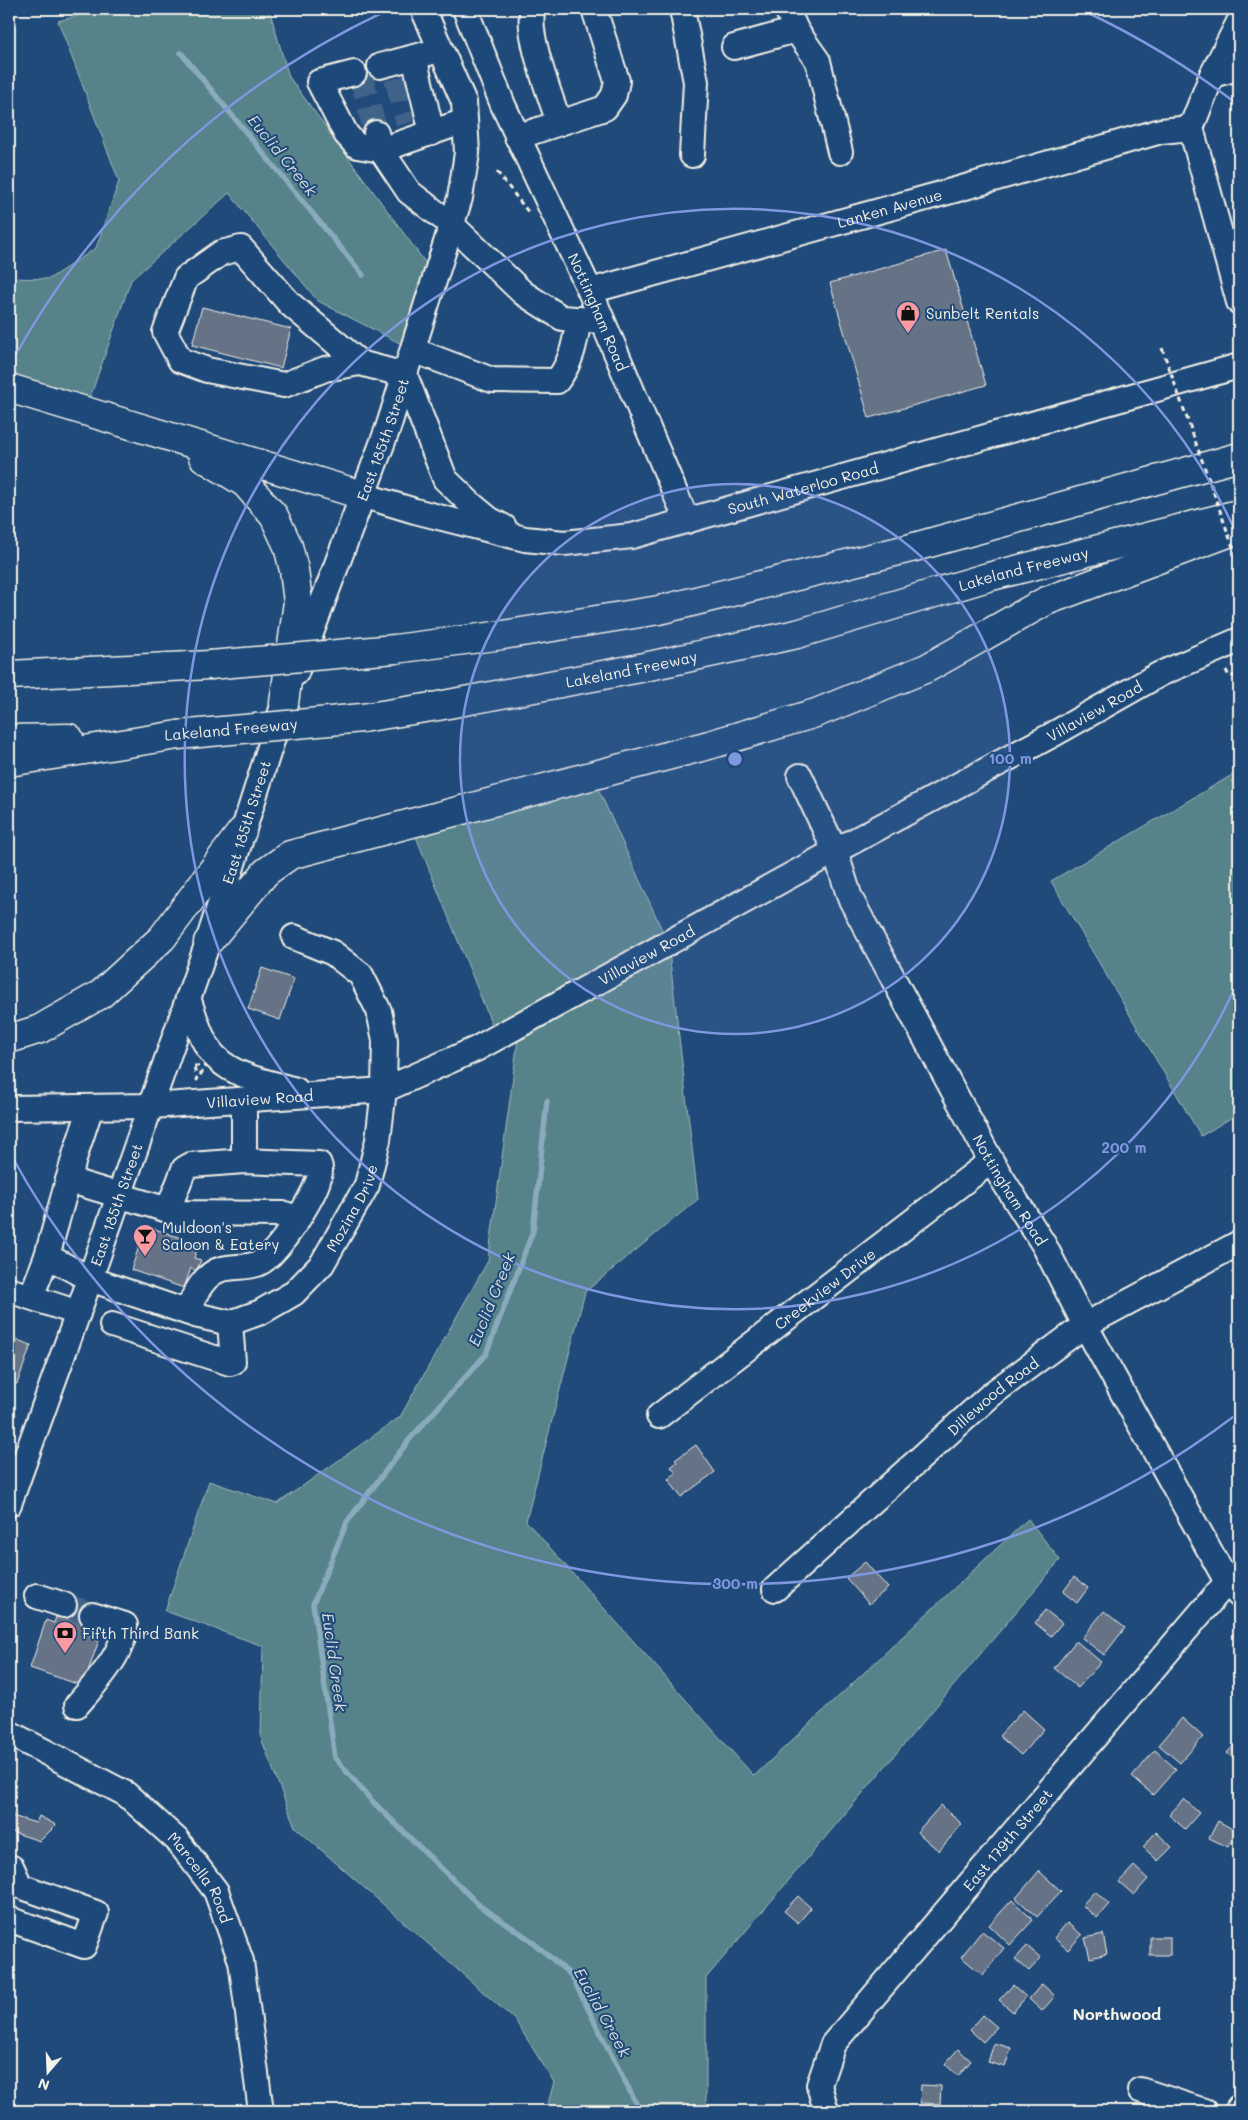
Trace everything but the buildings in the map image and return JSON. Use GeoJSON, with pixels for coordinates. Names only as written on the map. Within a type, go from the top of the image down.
{"type":"FeatureCollection","features":[{"type":"Feature","properties":{"kind":"highway"},"geometry":{"type":"LineString","coordinates":[[9,388],[362,495]]}},
{"type":"Feature","properties":{"kind":"highway"},"geometry":{"type":"LineString","coordinates":[[172,438],[245,483],[274,516],[288,546],[294,570],[298,602],[284,703]]}},
{"type":"Feature","properties":{"kind":"highway"},"geometry":{"type":"LineString","coordinates":[[9,675],[210,665],[395,650],[659,610],[911,548],[1239,457]]}},
{"type":"Feature","properties":{"kind":"highway","name":"Lakeland Freeway"},"geometry":{"type":"LineString","coordinates":[[9,739],[178,735],[362,718],[635,670],[797,634],[988,577],[1239,514]]}},
{"type":"Feature","properties":{"kind":"highway"},"geometry":{"type":"LineString","coordinates":[[208,942],[266,872],[290,855],[709,745],[816,713],[927,668],[1046,601],[1239,529]]}},
{"type":"Feature","properties":{"kind":"highway"},"geometry":{"type":"LineString","coordinates":[[9,656],[210,665]]}},
{"type":"Feature","properties":{"kind":"highway"},"geometry":{"type":"LineString","coordinates":[[9,762],[178,735]]}},
{"type":"Feature","properties":{"kind":"highway"},"geometry":{"type":"LineString","coordinates":[[9,1039],[40,1029],[101,994],[162,938],[242,831]]}},
{"type":"Feature","properties":{"kind":"street","name":"Nottingham Road"},"geometry":{"type":"LineString","coordinates":[[465,9],[517,137],[590,291],[591,320],[687,521]]}},
{"type":"Feature","properties":{"kind":"street"},"geometry":{"type":"LineString","coordinates":[[533,9],[533,39],[559,123]]}},
{"type":"Feature","properties":{"kind":"street"},"geometry":{"type":"LineString","coordinates":[[517,137],[605,108],[614,95],[617,81],[594,9]]}},
{"type":"Feature","properties":{"kind":"street"},"geometry":{"type":"LineString","coordinates":[[682,9],[696,82],[692,155]]}},
{"type":"Feature","properties":{"kind":"street","name":"East 185th Street"},"geometry":{"type":"LineString","coordinates":[[9,1504],[208,942],[284,703],[405,376],[460,198],[467,153],[464,102],[426,16]]}},
{"type":"Feature","properties":{"kind":"street"},"geometry":{"type":"LineString","coordinates":[[734,47],[792,19],[818,61],[840,152]]}},
{"type":"Feature","properties":{"kind":"street"},"geometry":{"type":"LineString","coordinates":[[1239,22],[1212,75],[1191,128],[1239,302]]}},
{"type":"Feature","properties":{"kind":"street"},"geometry":{"type":"LineString","coordinates":[[417,132],[396,66],[440,50]]}},
{"type":"Feature","properties":{"kind":"street"},"geometry":{"type":"LineString","coordinates":[[1212,75],[1239,68]]}},
{"type":"Feature","properties":{"kind":"street"},"geometry":{"type":"LineString","coordinates":[[354,73],[319,82],[346,134],[356,146],[465,121]]}},
{"type":"Feature","properties":{"kind":"street","name":"Lanken Avenue"},"geometry":{"type":"LineString","coordinates":[[590,291],[1161,131],[1191,128]]}},
{"type":"Feature","properties":{"kind":"street"},"geometry":{"type":"LineString","coordinates":[[379,141],[409,192],[452,225],[522,293],[562,318],[591,320],[566,370],[557,381],[492,380],[413,350]]}},
{"type":"Feature","properties":{"kind":"street"},"geometry":{"type":"LineString","coordinates":[[360,363],[325,369],[284,385],[206,370],[180,360],[165,332],[186,278],[221,253],[241,248],[290,304],[360,363],[405,376],[444,480],[489,519],[526,539]]}},
{"type":"Feature","properties":{"kind":"street","name":"South Waterloo Road"},"geometry":{"type":"LineString","coordinates":[[362,495],[415,511],[526,539],[564,544],[600,541],[632,536],[687,521],[1239,366]]}},
{"type":"Feature","properties":{"kind":"street","name":"Villaview Road"},"geometry":{"type":"LineString","coordinates":[[9,1108],[151,1106],[384,1090],[476,1049],[835,851],[1052,735],[1160,674],[1239,640]]}},
{"type":"Feature","properties":{"kind":"street","name":"Nottingham Road"},"geometry":{"type":"LineString","coordinates":[[800,776],[835,851],[850,898],[991,1161],[1044,1245],[1085,1325],[1233,1588]]}},
{"type":"Feature","properties":{"kind":"street","name":"Mozina Drive"},"geometry":{"type":"LineString","coordinates":[[230,1324],[261,1312],[294,1292],[322,1264],[367,1185],[378,1140],[384,1090],[385,1040],[379,1011],[361,975],[333,953],[294,938]]}},
{"type":"Feature","properties":{"kind":"street"},"geometry":{"type":"LineString","coordinates":[[188,998],[208,1047],[221,1063],[242,1075],[312,1095]]}},
{"type":"Feature","properties":{"kind":"street"},"geometry":{"type":"LineString","coordinates":[[244,1100],[244,1161]]}},
{"type":"Feature","properties":{"kind":"street"},"geometry":{"type":"LineString","coordinates":[[31,1298],[47,1256],[91,1107]]}},
{"type":"Feature","properties":{"kind":"street"},"geometry":{"type":"LineString","coordinates":[[167,1343],[182,1311],[211,1273],[223,1269],[258,1264],[283,1241],[298,1219],[320,1176],[319,1164],[244,1161],[191,1165],[184,1169],[168,1210]]}},
{"type":"Feature","properties":{"kind":"street","name":"Creekview Drive"},"geometry":{"type":"LineString","coordinates":[[659,1416],[991,1161]]}},
{"type":"Feature","properties":{"kind":"street"},"geometry":{"type":"LineString","coordinates":[[68,1180],[179,1213],[285,1214],[298,1219]]}},
{"type":"Feature","properties":{"kind":"street","name":"Dillewood Road"},"geometry":{"type":"LineString","coordinates":[[775,1589],[993,1393],[1085,1325],[1239,1243]]}},
{"type":"Feature","properties":{"kind":"street"},"geometry":{"type":"LineString","coordinates":[[47,1256],[90,1279],[182,1311],[230,1324],[234,1362],[230,1364],[112,1325]]}},
{"type":"Feature","properties":{"kind":"street"},"geometry":{"type":"LineString","coordinates":[[9,1290],[78,1313]]}},
{"type":"Feature","properties":{"kind":"street","name":"East 179th Street"},"geometry":{"type":"LineString","coordinates":[[826,2111],[819,2085],[833,2044],[1233,1588]]}},
{"type":"Feature","properties":{"kind":"street"},"geometry":{"type":"LineString","coordinates":[[37,1596],[64,1605]]}},
{"type":"Feature","properties":{"kind":"street"},"geometry":{"type":"LineString","coordinates":[[77,1704],[98,1682],[120,1647],[125,1631],[125,1625],[92,1615]]}},
{"type":"Feature","properties":{"kind":"street","name":"Marcella Road"},"geometry":{"type":"LineString","coordinates":[[9,1733],[126,1794],[177,1840],[216,1891],[241,1961],[262,2111]]}},
{"type":"Feature","properties":{"kind":"street"},"geometry":{"type":"LineString","coordinates":[[14,1877],[96,1913],[84,1946],[9,1919],[14,1877]]}},
{"type":"Feature","properties":{"kind":"street"},"geometry":{"type":"LineString","coordinates":[[1140,2090],[1204,2111]]}},
{"type":"Feature","properties":{"kind":"street"},"geometry":{"type":"LineString","coordinates":[[1238,2111],[1239,2107]]}},
{"type":"Feature","properties":{"kind":"path"},"geometry":{"type":"LineString","coordinates":[[1162,348],[1239,564]]}},
{"type":"Feature","properties":{"kind":"path"},"geometry":{"type":"LineString","coordinates":[[1226,670],[1230,676],[1239,676]]}},
{"type":"Feature","properties":{"kind":"green space"},"geometry":{"type":"Polygon","coordinates":[[[105,9],[269,9],[289,77],[436,277],[413,350],[318,301],[229,193],[131,280],[85,412],[9,388],[9,278],[49,279],[96,248],[119,181],[58,21],[105,9]]]}},
{"type":"Feature","properties":{"kind":"green space"},"geometry":{"type":"Polygon","coordinates":[[[1239,771],[1239,1113],[1201,1136],[1051,881],[1239,771]]]}},
{"type":"Feature","properties":{"kind":"green space"},"geometry":{"type":"Polygon","coordinates":[[[592,775],[668,943],[698,1199],[585,1292],[526,1521],[754,1776],[1028,1519],[1060,1560],[706,1978],[706,2111],[546,2111],[554,2082],[515,2020],[295,1827],[261,1738],[263,1646],[165,1611],[209,1481],[277,1504],[400,1417],[488,1261],[520,1025],[497,1037],[410,822],[592,775]]]}},
{"type":"Feature","properties":{"kind":"waterway","name":"Euclid Creek"},"geometry":{"type":"LineString","coordinates":[[181,53],[363,275]]}},
{"type":"Feature","properties":{"kind":"waterway","name":"Euclid Creek"},"geometry":{"type":"LineString","coordinates":[[547,1101],[533,1231],[486,1354],[409,1440],[347,1522],[313,1604],[335,1758],[371,1800],[480,1906],[529,1939],[571,1975],[640,2111]]}},
{"type":"Feature","properties":{"kind":"tunnel"},"geometry":{"type":"LineString","coordinates":[[360,72],[376,133]]}},
{"type":"Feature","properties":{"kind":"tunnel"},"geometry":{"type":"LineString","coordinates":[[396,78],[408,123]]}},
{"type":"Feature","properties":{"kind":"tunnel"},"geometry":{"type":"LineString","coordinates":[[64,1605],[92,1615]]}},
{"type":"Feature","properties":{"kind":"place","name":"Sunbelt Rentals"},"geometry":{"type":"Point","coordinates":[908,334]}},
{"type":"Feature","properties":{"kind":"place","name":"Muldoon's Saloon & Eatery"},"geometry":{"type":"Point","coordinates":[145,1257]}},
{"type":"Feature","properties":{"kind":"place","name":"Fifth Third Bank"},"geometry":{"type":"Point","coordinates":[65,1654]}},
{"type":"Feature","properties":{"kind":"district","name":"Northwood"},"geometry":{"type":"Point","coordinates":[1117,2013]}}]}
